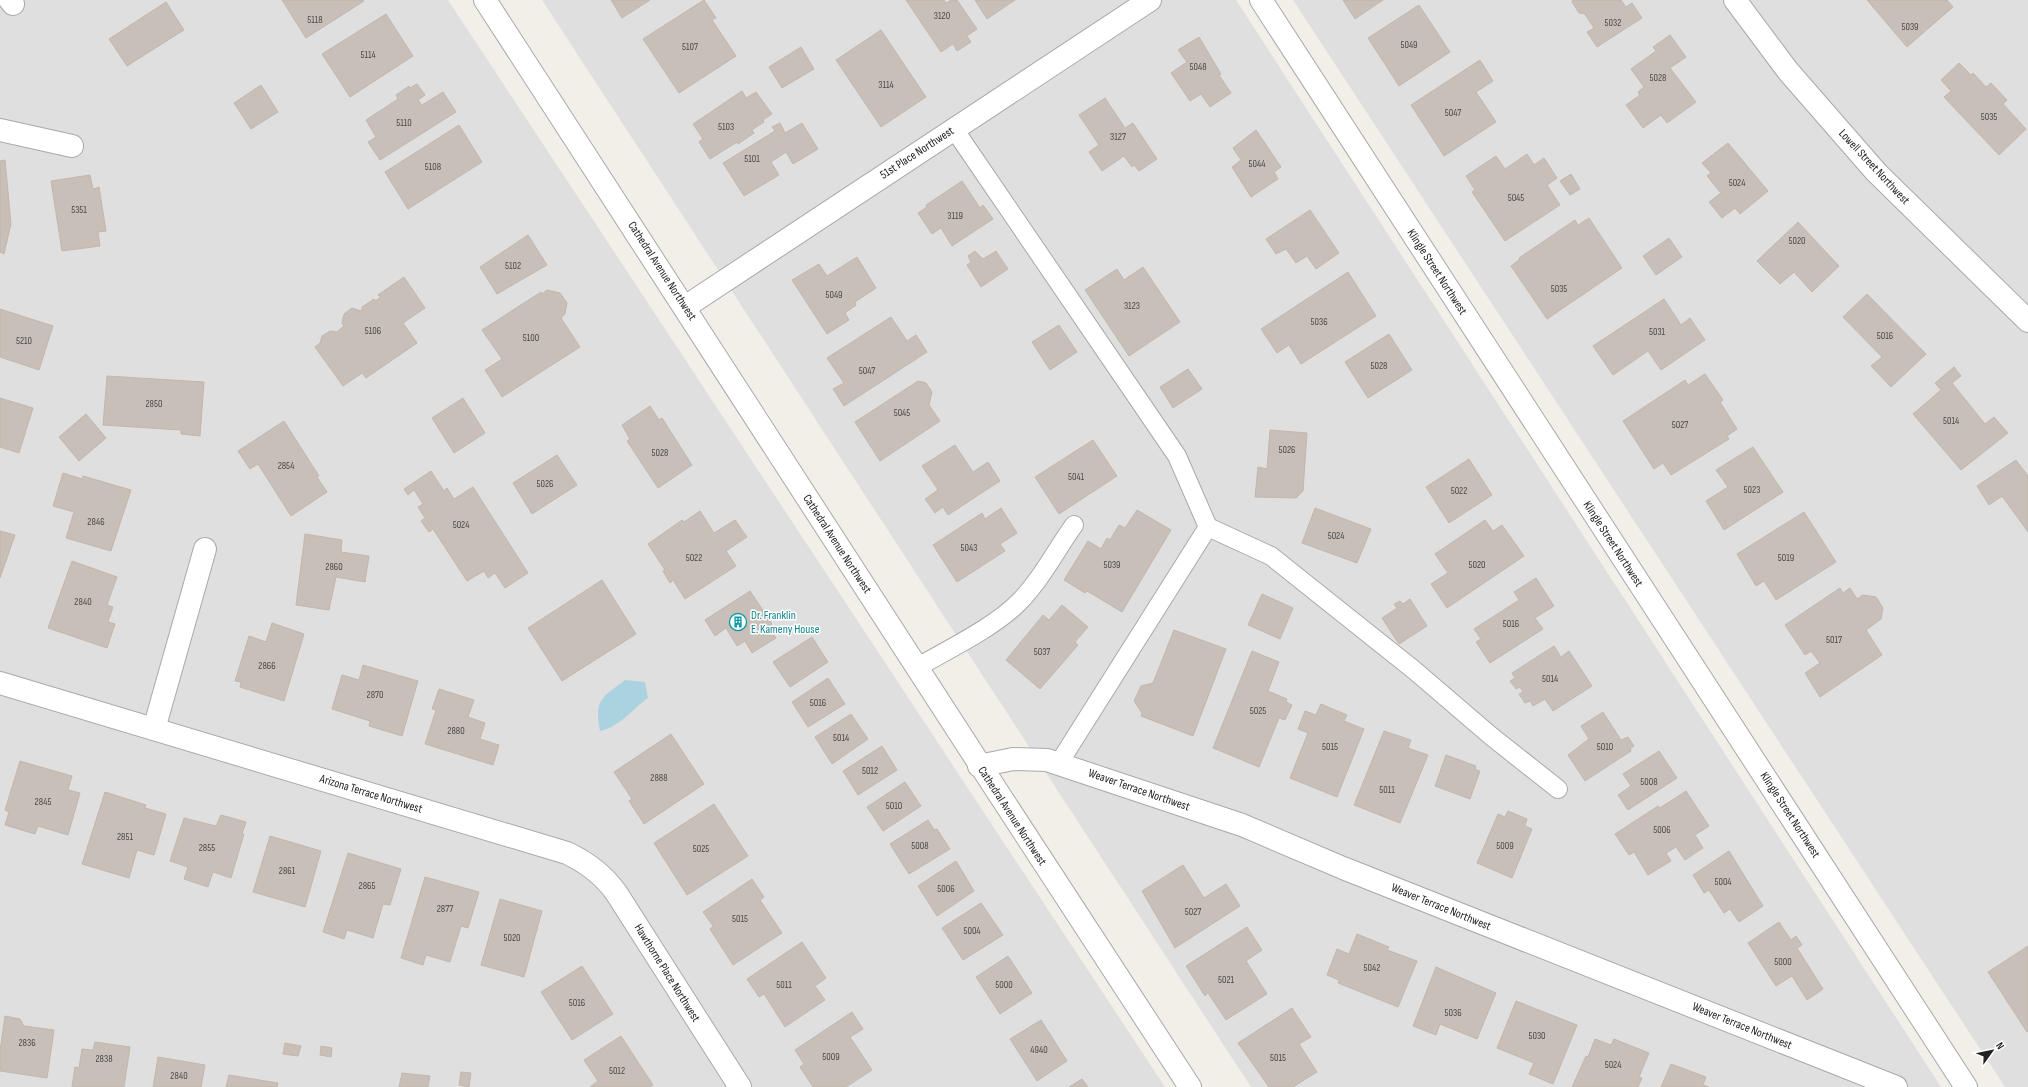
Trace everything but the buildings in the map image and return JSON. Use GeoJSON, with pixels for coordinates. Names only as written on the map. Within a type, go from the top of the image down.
{"type":"FeatureCollection","features":[{"type":"Feature","properties":{"kind":"street","name":"Cathedral Avenue Northwest"},"geometry":{"type":"LineString","coordinates":[[485,0],[685,307],[979,766],[1190,1087]]}},
{"type":"Feature","properties":{"kind":"street","name":"51st Place Northwest"},"geometry":{"type":"LineString","coordinates":[[685,307],[1150,0]]}},
{"type":"Feature","properties":{"kind":"street","name":"Klingle Street Northwest"},"geometry":{"type":"LineString","coordinates":[[1260,0],[1966,1087]]}},
{"type":"Feature","properties":{"kind":"street","name":"Lowell Street Northwest"},"geometry":{"type":"LineString","coordinates":[[1735,0],[1788,71],[1876,172],[2028,322]]}},
{"type":"Feature","properties":{"kind":"street"},"geometry":{"type":"LineString","coordinates":[[0,130],[72,146]]}},
{"type":"Feature","properties":{"kind":"street"},"geometry":{"type":"LineString","coordinates":[[154,728],[205,549]]}},
{"type":"Feature","properties":{"kind":"street","name":"Arizona Terrace Northwest"},"geometry":{"type":"LineString","coordinates":[[0,683],[560,851],[588,864]]}},
{"type":"Feature","properties":{"kind":"street","name":"Weaver Terrace Northwest"},"geometry":{"type":"LineString","coordinates":[[979,766],[1013,759],[1030,759],[1058,763],[1242,825],[1343,868],[1896,1087]]}},
{"type":"Feature","properties":{"kind":"street","name":"Hawthorne Place Northwest"},"geometry":{"type":"LineString","coordinates":[[588,864],[610,884],[618,894],[740,1087]]}},
{"type":"Feature","properties":{"kind":"lane"},"geometry":{"type":"LineString","coordinates":[[954,129],[1177,456],[1208,527],[1271,556],[1414,670],[1491,736],[1558,789]]}},
{"type":"Feature","properties":{"kind":"lane"},"geometry":{"type":"LineString","coordinates":[[916,668],[995,621],[1019,603],[1035,585],[1074,525]]}},
{"type":"Feature","properties":{"kind":"lane"},"geometry":{"type":"LineString","coordinates":[[1058,763],[1208,527]]}},
{"type":"Feature","properties":{"kind":"shaded area"},"geometry":{"type":"Polygon","coordinates":[[[0,0],[448,0],[1165,1087],[0,1087],[0,0]]]}},
{"type":"Feature","properties":{"kind":"shaded area"},"geometry":{"type":"Polygon","coordinates":[[[542,0],[1236,0],[1941,1087],[1251,1087],[542,0]]]}},
{"type":"Feature","properties":{"kind":"shaded area"},"geometry":{"type":"Polygon","coordinates":[[[1293,0],[2028,0],[2028,1087],[2005,1087],[1293,0]]]}},
{"type":"Feature","properties":{"kind":"water"},"geometry":{"type":"Polygon","coordinates":[[[625,680],[645,682],[648,698],[620,722],[600,731],[598,720],[599,706],[605,696],[625,680]]]}},
{"type":"Feature","properties":{"kind":"place","name":"Dr. Franklin E. Kameny House"},"geometry":{"type":"Point","coordinates":[738,622]}}]}
